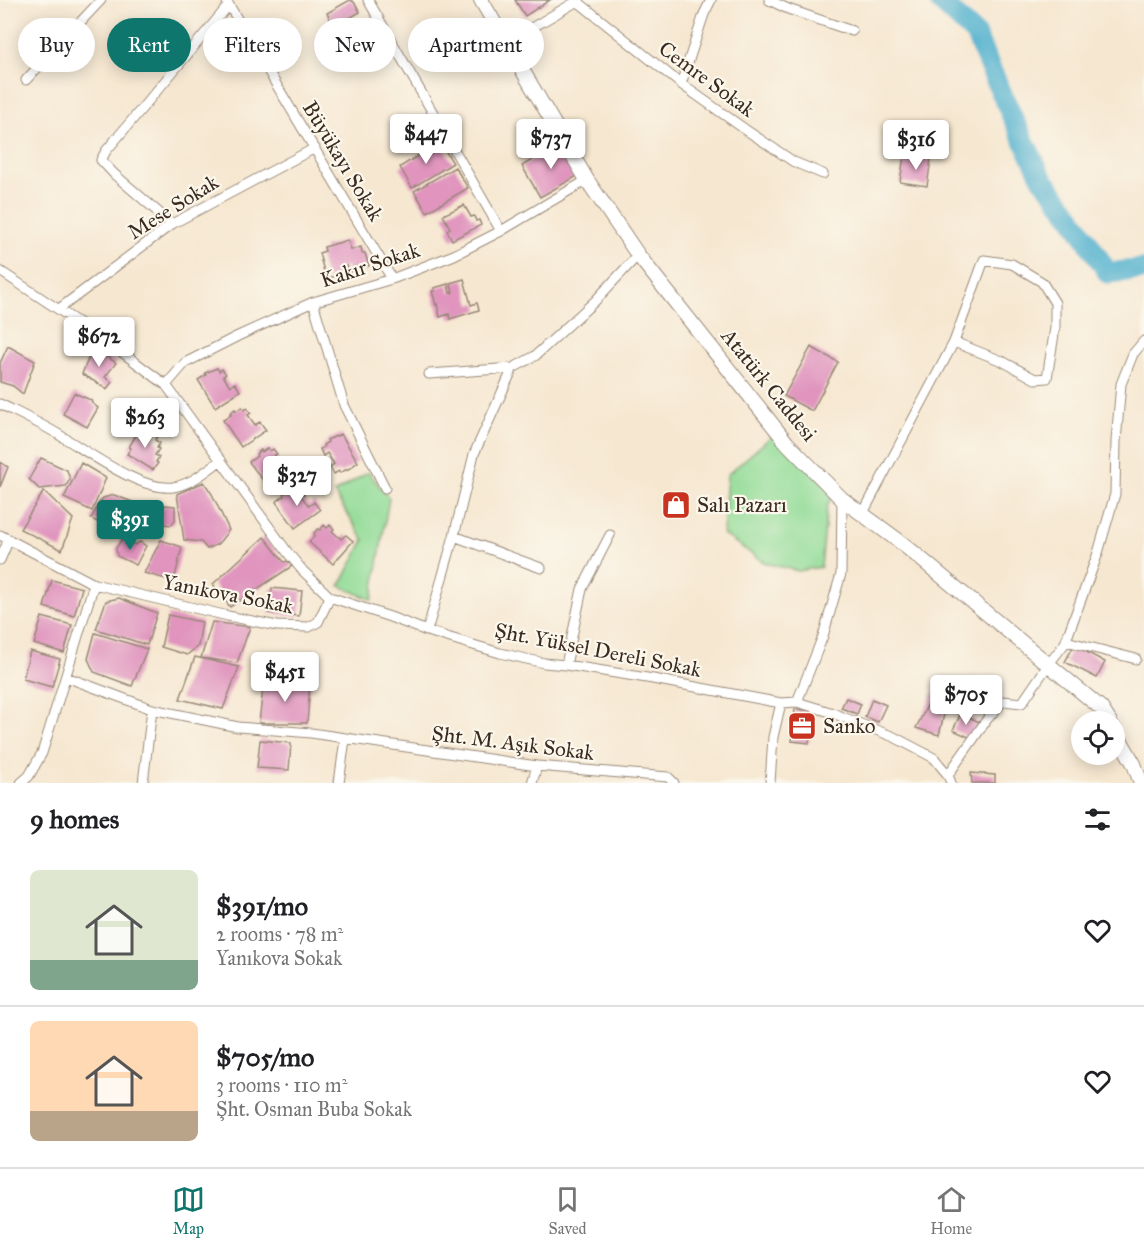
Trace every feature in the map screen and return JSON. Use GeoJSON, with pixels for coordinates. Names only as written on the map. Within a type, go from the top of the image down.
{"type":"FeatureCollection","features":[{"type":"Feature","properties":{"kind":"main road","name":"Atatürk Caddesi"},"geometry":{"type":"LineString","coordinates":[[481,0],[491,18]]}},
{"type":"Feature","properties":{"kind":"main road","name":"Atatürk Caddesi"},"geometry":{"type":"LineString","coordinates":[[523,72],[587,180],[639,255],[787,443],[842,499],[903,544],[1103,711]]}},
{"type":"Feature","properties":{"kind":"main road"},"geometry":{"type":"LineString","coordinates":[[1125,748],[1141,783]]}},
{"type":"Feature","properties":{"kind":"street"},"geometry":{"type":"LineString","coordinates":[[26,80],[101,0]]}},
{"type":"Feature","properties":{"kind":"street"},"geometry":{"type":"LineString","coordinates":[[368,0],[501,231]]}},
{"type":"Feature","properties":{"kind":"street"},"geometry":{"type":"LineString","coordinates":[[681,84],[704,14],[711,0]]}},
{"type":"Feature","properties":{"kind":"street"},"geometry":{"type":"LineString","coordinates":[[769,0],[852,31]]}},
{"type":"Feature","properties":{"kind":"street"},"geometry":{"type":"LineString","coordinates":[[544,21],[578,1]]}},
{"type":"Feature","properties":{"kind":"street","name":"Cemre Sokak"},"geometry":{"type":"LineString","coordinates":[[578,1],[681,84],[794,162],[823,174]]}},
{"type":"Feature","properties":{"kind":"street"},"geometry":{"type":"LineString","coordinates":[[172,224],[101,160],[227,2]]}},
{"type":"Feature","properties":{"kind":"street","name":"Büyükayı Sokak"},"geometry":{"type":"LineString","coordinates":[[227,2],[392,279]]}},
{"type":"Feature","properties":{"kind":"street","name":"Mese Sokak"},"geometry":{"type":"LineString","coordinates":[[59,309],[172,224],[315,148]]}},
{"type":"Feature","properties":{"kind":"street","name":"Kakır Sokak"},"geometry":{"type":"LineString","coordinates":[[166,385],[186,363],[238,336],[313,302],[392,279],[454,255],[501,231],[587,180]]}},
{"type":"Feature","properties":{"kind":"street"},"geometry":{"type":"LineString","coordinates":[[429,374],[513,369],[535,356],[596,301],[639,255]]}},
{"type":"Feature","properties":{"kind":"street"},"geometry":{"type":"LineString","coordinates":[[861,514],[954,342],[984,260],[1012,264],[1042,282],[1055,303],[1055,328],[1047,378],[1035,379],[1002,361],[954,342]]}},
{"type":"Feature","properties":{"kind":"street","name":"Şht. Yüksel Dereli Sokak"},"geometry":{"type":"LineString","coordinates":[[0,271],[111,344],[166,385],[288,553],[330,597],[427,631],[544,663],[653,679],[781,703],[797,702],[894,737],[934,758],[950,779]]}},
{"type":"Feature","properties":{"kind":"street"},"geometry":{"type":"LineString","coordinates":[[313,302],[344,405],[385,488]]}},
{"type":"Feature","properties":{"kind":"street"},"geometry":{"type":"LineString","coordinates":[[950,779],[988,717],[1003,701],[1022,703],[1066,641],[1098,553],[1115,494],[1116,441],[1121,384],[1133,354],[1144,341]]}},
{"type":"Feature","properties":{"kind":"street"},"geometry":{"type":"LineString","coordinates":[[427,631],[474,454],[513,369]]}},
{"type":"Feature","properties":{"kind":"street"},"geometry":{"type":"LineString","coordinates":[[0,404],[59,434],[128,476],[153,486],[172,487],[195,480],[220,460]]}},
{"type":"Feature","properties":{"kind":"street"},"geometry":{"type":"LineString","coordinates":[[797,702],[823,636],[841,574],[842,499]]}},
{"type":"Feature","properties":{"kind":"street"},"geometry":{"type":"LineString","coordinates":[[566,665],[582,589],[610,535]]}},
{"type":"Feature","properties":{"kind":"street"},"geometry":{"type":"LineString","coordinates":[[454,536],[542,568]]}},
{"type":"Feature","properties":{"kind":"street"},"geometry":{"type":"LineString","coordinates":[[0,560],[4,537]]}},
{"type":"Feature","properties":{"kind":"street","name":"Yanıkova Sokak"},"geometry":{"type":"LineString","coordinates":[[4,537],[94,584],[277,626],[309,627],[318,622],[330,597]]}},
{"type":"Feature","properties":{"kind":"street"},"geometry":{"type":"LineString","coordinates":[[21,783],[29,776],[42,753],[94,584]]}},
{"type":"Feature","properties":{"kind":"street"},"geometry":{"type":"LineString","coordinates":[[1066,641],[1136,658]]}},
{"type":"Feature","properties":{"kind":"street","name":"Şht. M. Aşık Sokak"},"geometry":{"type":"LineString","coordinates":[[66,677],[152,709],[238,727],[311,733],[537,766],[668,777],[674,783]]}},
{"type":"Feature","properties":{"kind":"street"},"geometry":{"type":"LineString","coordinates":[[770,783],[773,736],[781,703]]}},
{"type":"Feature","properties":{"kind":"street"},"geometry":{"type":"LineString","coordinates":[[143,783],[152,709]]}},
{"type":"Feature","properties":{"kind":"street"},"geometry":{"type":"LineString","coordinates":[[339,783],[345,739]]}},
{"type":"Feature","properties":{"kind":"street"},"geometry":{"type":"LineString","coordinates":[[532,783],[537,766]]}},
{"type":"Feature","properties":{"kind":"green space"},"geometry":{"type":"Polygon","coordinates":[[[773,435],[835,493],[827,506],[821,567],[798,571],[765,563],[723,534],[727,475],[773,435]]]}},
{"type":"Feature","properties":{"kind":"green space"},"geometry":{"type":"Polygon","coordinates":[[[368,472],[389,498],[372,600],[340,586],[364,540],[334,493],[368,472]]]}},
{"type":"Feature","properties":{"kind":"building"},"geometry":{"type":"Polygon","coordinates":[[[350,0],[360,12],[350,18],[330,18],[327,13],[350,0]]]}},
{"type":"Feature","properties":{"kind":"building"},"geometry":{"type":"Polygon","coordinates":[[[515,0],[550,0],[525,16],[515,0]]]}},
{"type":"Feature","properties":{"kind":"building"},"geometry":{"type":"Polygon","coordinates":[[[440,142],[453,163],[412,188],[400,167],[440,142]]]}},
{"type":"Feature","properties":{"kind":"building"},"geometry":{"type":"Polygon","coordinates":[[[561,142],[579,175],[540,197],[522,166],[561,142]]]}},
{"type":"Feature","properties":{"kind":"building"},"geometry":{"type":"Polygon","coordinates":[[[904,156],[931,159],[927,186],[900,182],[904,156]]]}},
{"type":"Feature","properties":{"kind":"building"},"geometry":{"type":"Polygon","coordinates":[[[455,167],[468,188],[427,212],[414,191],[455,167]]]}},
{"type":"Feature","properties":{"kind":"building"},"geometry":{"type":"Polygon","coordinates":[[[464,205],[471,217],[474,216],[476,221],[479,220],[481,225],[452,240],[447,230],[450,228],[443,215],[464,205]]]}},
{"type":"Feature","properties":{"kind":"building"},"geometry":{"type":"Polygon","coordinates":[[[348,240],[351,250],[361,247],[369,266],[349,272],[347,266],[343,267],[345,273],[326,279],[319,253],[325,251],[324,247],[348,240]]]}},
{"type":"Feature","properties":{"kind":"building"},"geometry":{"type":"Polygon","coordinates":[[[464,279],[471,305],[477,303],[479,310],[450,319],[449,314],[440,317],[432,291],[435,291],[434,288],[448,284],[450,293],[453,292],[450,283],[464,279]]]}},
{"type":"Feature","properties":{"kind":"building"},"geometry":{"type":"Polygon","coordinates":[[[8,346],[35,361],[23,394],[13,386],[0,382],[0,363],[8,346]]]}},
{"type":"Feature","properties":{"kind":"building"},"geometry":{"type":"Polygon","coordinates":[[[93,347],[116,363],[105,377],[112,382],[107,389],[82,374],[93,347]]]}},
{"type":"Feature","properties":{"kind":"building"},"geometry":{"type":"Polygon","coordinates":[[[811,347],[838,362],[812,411],[784,396],[811,347]]]}},
{"type":"Feature","properties":{"kind":"building"},"geometry":{"type":"Polygon","coordinates":[[[217,368],[219,371],[222,369],[226,374],[223,376],[230,386],[235,383],[240,391],[215,407],[198,380],[206,375],[205,373],[217,368]]]}},
{"type":"Feature","properties":{"kind":"building"},"geometry":{"type":"Polygon","coordinates":[[[74,393],[91,400],[98,408],[87,427],[63,414],[74,393]]]}},
{"type":"Feature","properties":{"kind":"building"},"geometry":{"type":"Polygon","coordinates":[[[242,407],[244,410],[247,408],[251,413],[248,415],[255,425],[260,422],[266,430],[241,447],[223,420],[235,409],[236,411],[242,407]]]}},
{"type":"Feature","properties":{"kind":"building"},"geometry":{"type":"Polygon","coordinates":[[[139,430],[145,433],[147,431],[157,437],[155,440],[160,443],[155,455],[159,457],[156,462],[158,463],[153,470],[127,454],[139,430]]]}},
{"type":"Feature","properties":{"kind":"building"},"geometry":{"type":"Polygon","coordinates":[[[341,434],[358,462],[347,470],[334,474],[330,467],[334,464],[327,453],[323,456],[320,449],[328,442],[327,440],[341,434]]]}},
{"type":"Feature","properties":{"kind":"building"},"geometry":{"type":"Polygon","coordinates":[[[268,448],[270,451],[273,449],[277,454],[274,455],[282,465],[287,462],[293,470],[268,487],[249,462],[261,450],[262,452],[268,448]]]}},
{"type":"Feature","properties":{"kind":"building"},"geometry":{"type":"Polygon","coordinates":[[[41,458],[67,470],[70,479],[66,486],[39,489],[29,479],[41,458]]]}},
{"type":"Feature","properties":{"kind":"building"},"geometry":{"type":"Polygon","coordinates":[[[0,462],[8,467],[0,487],[0,462]]]}},
{"type":"Feature","properties":{"kind":"building"},"geometry":{"type":"Polygon","coordinates":[[[81,463],[106,478],[92,511],[64,498],[81,463]]]}},
{"type":"Feature","properties":{"kind":"building"},"geometry":{"type":"Polygon","coordinates":[[[204,482],[229,530],[218,544],[207,549],[201,542],[184,540],[177,494],[204,482]]]}},
{"type":"Feature","properties":{"kind":"building"},"geometry":{"type":"Polygon","coordinates":[[[295,488],[297,491],[300,489],[304,494],[301,496],[309,506],[314,502],[320,510],[295,528],[276,502],[284,496],[283,494],[295,488]]]}},
{"type":"Feature","properties":{"kind":"building"},"geometry":{"type":"Polygon","coordinates":[[[44,491],[73,519],[62,550],[20,529],[44,491]]]}},
{"type":"Feature","properties":{"kind":"building"},"geometry":{"type":"Polygon","coordinates":[[[114,495],[143,506],[135,527],[112,529],[91,519],[103,498],[114,495]]]}},
{"type":"Feature","properties":{"kind":"building"},"geometry":{"type":"Polygon","coordinates":[[[164,505],[175,506],[175,520],[171,525],[156,523],[162,518],[154,516],[154,507],[164,508],[164,505]]]}},
{"type":"Feature","properties":{"kind":"building"},"geometry":{"type":"Polygon","coordinates":[[[324,525],[327,528],[330,525],[334,529],[332,531],[341,539],[346,535],[353,541],[333,564],[309,542],[315,535],[314,533],[324,525]]]}},
{"type":"Feature","properties":{"kind":"building"},"geometry":{"type":"Polygon","coordinates":[[[264,537],[284,562],[288,561],[292,566],[230,607],[213,584],[264,537]]]}},
{"type":"Feature","properties":{"kind":"building"},"geometry":{"type":"Polygon","coordinates":[[[122,539],[135,545],[140,542],[146,546],[136,565],[117,556],[116,548],[122,539]]]}},
{"type":"Feature","properties":{"kind":"building"},"geometry":{"type":"Polygon","coordinates":[[[161,540],[182,547],[175,577],[170,580],[144,573],[161,540]]]}},
{"type":"Feature","properties":{"kind":"building"},"geometry":{"type":"Polygon","coordinates":[[[52,580],[82,588],[74,616],[44,607],[52,580]]]}},
{"type":"Feature","properties":{"kind":"building"},"geometry":{"type":"Polygon","coordinates":[[[272,588],[302,591],[299,616],[269,613],[272,588]]]}},
{"type":"Feature","properties":{"kind":"building"},"geometry":{"type":"Polygon","coordinates":[[[119,598],[157,613],[147,645],[96,629],[106,601],[119,598]]]}},
{"type":"Feature","properties":{"kind":"building"},"geometry":{"type":"Polygon","coordinates":[[[168,615],[202,622],[198,646],[187,655],[161,647],[168,615]]]}},
{"type":"Feature","properties":{"kind":"building"},"geometry":{"type":"Polygon","coordinates":[[[42,617],[72,625],[64,653],[34,644],[42,617]]]}},
{"type":"Feature","properties":{"kind":"building"},"geometry":{"type":"Polygon","coordinates":[[[212,622],[250,627],[237,663],[201,658],[212,622]]]}},
{"type":"Feature","properties":{"kind":"building"},"geometry":{"type":"Polygon","coordinates":[[[95,633],[147,649],[132,686],[94,672],[88,659],[95,633]]]}},
{"type":"Feature","properties":{"kind":"building"},"geometry":{"type":"Polygon","coordinates":[[[1074,645],[1105,662],[1097,678],[1065,662],[1074,645]]]}},
{"type":"Feature","properties":{"kind":"building"},"geometry":{"type":"Polygon","coordinates":[[[30,651],[60,659],[52,687],[23,679],[30,651]]]}},
{"type":"Feature","properties":{"kind":"building"},"geometry":{"type":"Polygon","coordinates":[[[195,657],[239,667],[223,709],[180,699],[195,657]]]}},
{"type":"Feature","properties":{"kind":"building"},"geometry":{"type":"Polygon","coordinates":[[[264,680],[310,684],[307,723],[259,723],[264,680]]]}},
{"type":"Feature","properties":{"kind":"building"},"geometry":{"type":"Polygon","coordinates":[[[935,690],[963,697],[962,702],[947,702],[939,735],[916,728],[935,690]]]}},
{"type":"Feature","properties":{"kind":"building"},"geometry":{"type":"Polygon","coordinates":[[[846,698],[861,704],[857,714],[841,708],[846,698]]]}},
{"type":"Feature","properties":{"kind":"building"},"geometry":{"type":"Polygon","coordinates":[[[872,699],[886,705],[878,722],[865,717],[872,699]]]}},
{"type":"Feature","properties":{"kind":"building","name":"Sanko"},"geometry":{"type":"Polygon","coordinates":[[[795,709],[813,711],[809,743],[792,741],[795,709]]]}},
{"type":"Feature","properties":{"kind":"building"},"geometry":{"type":"Polygon","coordinates":[[[961,713],[979,722],[971,738],[953,730],[961,713]]]}},
{"type":"Feature","properties":{"kind":"building"},"geometry":{"type":"Polygon","coordinates":[[[260,740],[291,743],[289,770],[257,768],[260,740]]]}},
{"type":"Feature","properties":{"kind":"building"},"geometry":{"type":"Polygon","coordinates":[[[971,773],[995,775],[995,783],[972,783],[971,773]]]}},
{"type":"Feature","properties":{"kind":"waterway"},"geometry":{"type":"LineString","coordinates":[[939,0],[975,34],[1042,178],[1072,217],[1108,273],[1144,269]]}},
{"type":"Feature","properties":{"kind":"place","name":"Salı Pazarı"},"geometry":{"type":"Point","coordinates":[676,505]}},
{"type":"Feature","properties":{"kind":"place","name":"Sanko"},"geometry":{"type":"Point","coordinates":[802,726]}}]}
